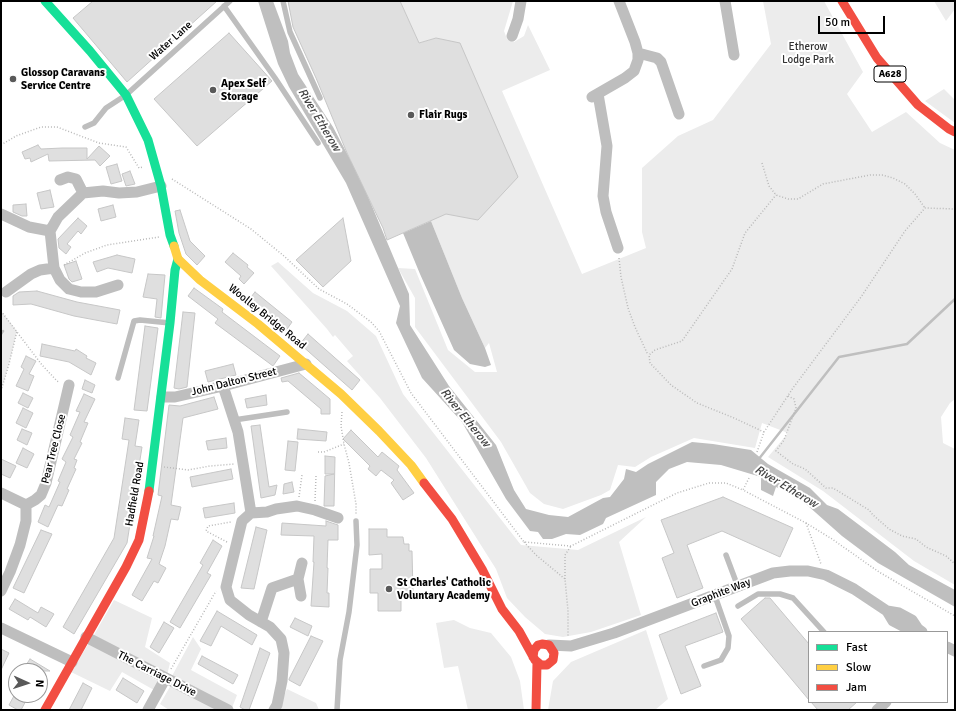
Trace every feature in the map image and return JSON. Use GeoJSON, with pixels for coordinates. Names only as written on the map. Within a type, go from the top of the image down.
{"type":"FeatureCollection","features":[{"type":"Feature","properties":{"kind":"main road","name":"Woolley Bridge Road"},"geometry":{"type":"LineString","coordinates":[[45,1],[90,51],[126,95],[148,140],[154,166],[161,186],[170,235],[178,259],[200,280],[258,324],[341,394],[411,465],[452,519],[482,569],[502,609],[519,631],[535,660],[536,710]]}},
{"type":"Feature","properties":{"kind":"main road","name":"A628"},"geometry":{"type":"LineString","coordinates":[[842,1],[877,58],[918,105],[955,132]]}},
{"type":"Feature","properties":{"kind":"main road","name":"Hadfield Road"},"geometry":{"type":"LineString","coordinates":[[45,710],[126,567],[139,540],[153,465],[162,397],[175,270],[178,259]]}},
{"type":"Feature","properties":{"kind":"main road","name":"Woolley Bridge Road"},"geometry":{"type":"LineString","coordinates":[[519,631],[546,645]]}},
{"type":"Feature","properties":{"kind":"main road"},"geometry":{"type":"LineString","coordinates":[[538,645],[546,645],[554,653],[550,662],[541,665],[535,660],[534,650],[538,645]]}},
{"type":"Feature","properties":{"kind":"main road","name":"Woolley Bridge Road"},"geometry":{"type":"LineString","coordinates":[[536,698],[550,662]]}},
{"type":"Feature","properties":{"kind":"street"},"geometry":{"type":"LineString","coordinates":[[512,36],[518,19],[521,1]]}},
{"type":"Feature","properties":{"kind":"street"},"geometry":{"type":"LineString","coordinates":[[618,248],[606,212],[603,196],[607,146],[594,96],[634,71],[638,60],[635,42],[619,1]]}},
{"type":"Feature","properties":{"kind":"street"},"geometry":{"type":"LineString","coordinates":[[724,1],[734,55]]}},
{"type":"Feature","properties":{"kind":"street"},"geometry":{"type":"LineString","coordinates":[[638,53],[657,58],[661,62],[679,114]]}},
{"type":"Feature","properties":{"kind":"street"},"geometry":{"type":"LineString","coordinates":[[60,180],[68,177],[76,179],[83,193]]}},
{"type":"Feature","properties":{"kind":"street"},"geometry":{"type":"LineString","coordinates":[[118,285],[96,292],[81,292],[69,288],[60,280],[54,268],[50,232],[58,217],[83,193],[103,191],[119,193],[137,192],[161,186]]}},
{"type":"Feature","properties":{"kind":"street"},"geometry":{"type":"LineString","coordinates":[[1,214],[29,227],[50,232]]}},
{"type":"Feature","properties":{"kind":"street"},"geometry":{"type":"LineString","coordinates":[[6,292],[31,274],[40,270],[54,268]]}},
{"type":"Feature","properties":{"kind":"street","name":"John Dalton Street"},"geometry":{"type":"LineString","coordinates":[[162,397],[175,397],[223,386],[306,364]]}},
{"type":"Feature","properties":{"kind":"street","name":"Pear Tree Close"},"geometry":{"type":"LineString","coordinates":[[26,505],[41,495],[46,483],[69,385]]}},
{"type":"Feature","properties":{"kind":"street"},"geometry":{"type":"LineString","coordinates":[[223,386],[238,432],[251,513]]}},
{"type":"Feature","properties":{"kind":"street"},"geometry":{"type":"LineString","coordinates":[[1,493],[26,505],[26,521],[20,545],[1,591]]}},
{"type":"Feature","properties":{"kind":"street"},"geometry":{"type":"LineString","coordinates":[[274,710],[277,705],[282,681],[284,653],[281,639],[270,627],[239,608],[230,600],[226,587],[242,521],[251,513],[267,512],[297,506],[315,510],[338,518]]}},
{"type":"Feature","properties":{"kind":"street"},"geometry":{"type":"LineString","coordinates":[[301,596],[298,579],[302,563]]}},
{"type":"Feature","properties":{"kind":"street","name":"Graphite Way"},"geometry":{"type":"LineString","coordinates":[[546,645],[571,646],[614,633],[773,574],[790,571],[808,571],[826,575],[854,589],[887,611],[899,613],[912,620],[920,631]]}},
{"type":"Feature","properties":{"kind":"street"},"geometry":{"type":"LineString","coordinates":[[261,622],[272,588],[298,579]]}},
{"type":"Feature","properties":{"kind":"street"},"geometry":{"type":"LineString","coordinates":[[1,628],[72,662]]}},
{"type":"Feature","properties":{"kind":"street","name":"The Carriage Drive"},"geometry":{"type":"LineString","coordinates":[[86,637],[165,679],[228,710]]}},
{"type":"Feature","properties":{"kind":"street"},"geometry":{"type":"LineString","coordinates":[[550,662],[571,646]]}},
{"type":"Feature","properties":{"kind":"street"},"geometry":{"type":"LineString","coordinates":[[148,710],[165,679]]}},
{"type":"Feature","properties":{"kind":"street"},"geometry":{"type":"LineString","coordinates":[[877,710],[885,703]]}},
{"type":"Feature","properties":{"kind":"lane","name":"Water Lane"},"geometry":{"type":"LineString","coordinates":[[85,127],[94,123],[106,108],[126,95],[230,1]]}},
{"type":"Feature","properties":{"kind":"lane"},"geometry":{"type":"LineString","coordinates":[[283,1],[290,32],[320,98]]}},
{"type":"Feature","properties":{"kind":"lane"},"geometry":{"type":"LineString","coordinates":[[224,6],[275,78],[318,143]]}},
{"type":"Feature","properties":{"kind":"lane"},"geometry":{"type":"LineString","coordinates":[[118,378],[134,321],[140,320],[170,323]]}},
{"type":"Feature","properties":{"kind":"lane"},"geometry":{"type":"LineString","coordinates":[[234,420],[287,412]]}},
{"type":"Feature","properties":{"kind":"lane"},"geometry":{"type":"LineString","coordinates":[[337,710],[340,660],[349,612],[357,545],[356,521]]}},
{"type":"Feature","properties":{"kind":"lane"},"geometry":{"type":"LineString","coordinates":[[726,556],[738,587]]}},
{"type":"Feature","properties":{"kind":"lane"},"geometry":{"type":"LineString","coordinates":[[738,606],[758,594],[780,594],[793,598],[823,631]]}},
{"type":"Feature","properties":{"kind":"lane"},"geometry":{"type":"LineString","coordinates":[[704,666],[720,660],[728,648],[729,636],[715,596]]}},
{"type":"Feature","properties":{"kind":"path"},"geometry":{"type":"LineString","coordinates":[[1,145],[16,136],[41,127],[57,127],[99,143],[126,147],[139,168],[154,166]]}},
{"type":"Feature","properties":{"kind":"path"},"geometry":{"type":"LineString","coordinates":[[762,163],[770,186],[776,195],[788,199],[798,199],[823,184],[882,175],[893,178],[905,184],[915,194],[925,208]]}},
{"type":"Feature","properties":{"kind":"path"},"geometry":{"type":"LineString","coordinates":[[168,176],[251,230],[284,256],[319,289],[347,304],[371,322],[379,331],[411,393],[524,542],[536,555],[565,579]]}},
{"type":"Feature","properties":{"kind":"path"},"geometry":{"type":"LineString","coordinates":[[648,355],[655,350],[682,341],[732,269],[745,233],[776,195]]}},
{"type":"Feature","properties":{"kind":"path"},"geometry":{"type":"LineString","coordinates":[[925,208],[955,209]]}},
{"type":"Feature","properties":{"kind":"path"},"geometry":{"type":"LineString","coordinates":[[757,452],[764,432],[788,396],[861,297],[905,231],[925,208]]}},
{"type":"Feature","properties":{"kind":"path"},"geometry":{"type":"LineString","coordinates":[[54,268],[66,264],[85,253],[108,245],[170,235]]}},
{"type":"Feature","properties":{"kind":"path"},"geometry":{"type":"LineString","coordinates":[[618,248],[620,277],[628,308],[650,363],[671,385],[697,403],[764,432]]}},
{"type":"Feature","properties":{"kind":"path"},"geometry":{"type":"LineString","coordinates":[[1,311],[42,365],[57,381],[69,385]]}},
{"type":"Feature","properties":{"kind":"path"},"geometry":{"type":"LineString","coordinates":[[1,391],[17,331]]}},
{"type":"Feature","properties":{"kind":"path"},"geometry":{"type":"LineString","coordinates":[[341,394],[341,426],[356,504],[356,521]]}},
{"type":"Feature","properties":{"kind":"path"},"geometry":{"type":"LineString","coordinates":[[788,396],[794,400],[796,408],[784,440],[776,451],[793,464],[805,469],[826,488],[833,488],[869,510],[888,529],[902,536],[916,539],[926,548],[946,556],[955,564]]}},
{"type":"Feature","properties":{"kind":"path"},"geometry":{"type":"LineString","coordinates":[[318,452],[324,452],[344,444]]}},
{"type":"Feature","properties":{"kind":"path"},"geometry":{"type":"LineString","coordinates":[[153,465],[188,470],[210,466],[244,463]]}},
{"type":"Feature","properties":{"kind":"path"},"geometry":{"type":"LineString","coordinates":[[297,506],[302,475]]}},
{"type":"Feature","properties":{"kind":"path"},"geometry":{"type":"LineString","coordinates":[[315,510],[316,476]]}},
{"type":"Feature","properties":{"kind":"path"},"geometry":{"type":"LineString","coordinates":[[743,490],[749,478]]}},
{"type":"Feature","properties":{"kind":"path"},"geometry":{"type":"LineString","coordinates":[[571,646],[568,633],[565,555],[571,546],[677,493],[709,482],[726,483],[743,490],[806,523],[879,572],[955,616]]}},
{"type":"Feature","properties":{"kind":"path"},"geometry":{"type":"LineString","coordinates":[[235,546],[206,531],[208,526],[242,521]]}},
{"type":"Feature","properties":{"kind":"path"},"geometry":{"type":"LineString","coordinates":[[806,523],[826,575]]}},
{"type":"Feature","properties":{"kind":"path"},"geometry":{"type":"LineString","coordinates":[[524,542],[571,546]]}},
{"type":"Feature","properties":{"kind":"path"},"geometry":{"type":"LineString","coordinates":[[165,679],[219,587],[226,587]]}},
{"type":"Feature","properties":{"kind":"green space","name":"Etherow Lodge Park"},"geometry":{"type":"Polygon","coordinates":[[[400,1],[513,1],[504,31],[507,39],[514,42],[524,36],[528,25],[550,70],[502,91],[582,274],[646,248],[642,232],[642,168],[678,136],[713,120],[771,44],[763,1],[824,1],[863,72],[847,94],[872,132],[906,112],[940,143],[955,150],[955,399],[950,403],[941,417],[943,443],[955,449],[955,585],[914,561],[823,491],[768,457],[788,433],[762,423],[755,448],[694,438],[651,457],[635,467],[618,465],[610,490],[601,495],[563,509],[544,504],[530,493],[501,442],[415,327],[415,298],[398,268],[415,269],[448,350],[475,372],[497,372],[489,343],[485,348],[462,298],[428,210],[505,178],[436,38],[419,43],[400,1]]]}},
{"type":"Feature","properties":{"kind":"green space"},"geometry":{"type":"Polygon","coordinates":[[[934,1],[955,1],[955,9],[946,21],[934,1]]]}},
{"type":"Feature","properties":{"kind":"green space"},"geometry":{"type":"Polygon","coordinates":[[[944,89],[955,100],[955,123],[925,101],[944,89]]]}},
{"type":"Feature","properties":{"kind":"green space"},"geometry":{"type":"Polygon","coordinates":[[[278,262],[313,293],[347,311],[376,336],[403,394],[521,545],[578,550],[646,517],[619,542],[641,615],[591,632],[563,637],[545,634],[525,617],[507,598],[496,569],[426,458],[380,398],[347,361],[353,356],[335,335],[333,337],[271,266],[278,262]]]}},
{"type":"Feature","properties":{"kind":"green space"},"geometry":{"type":"Polygon","coordinates":[[[1,311],[17,331],[1,391],[1,311]]]}},
{"type":"Feature","properties":{"kind":"green space"},"geometry":{"type":"Polygon","coordinates":[[[114,600],[152,618],[145,647],[170,663],[167,675],[94,635],[114,600]]]}},
{"type":"Feature","properties":{"kind":"green space"},"geometry":{"type":"Polygon","coordinates":[[[454,620],[470,628],[491,633],[511,657],[520,681],[524,710],[468,710],[458,666],[444,668],[436,623],[454,620]]]}},
{"type":"Feature","properties":{"kind":"green space"},"geometry":{"type":"Polygon","coordinates":[[[646,630],[668,699],[655,710],[548,710],[553,681],[571,662],[646,630]]]}},
{"type":"Feature","properties":{"kind":"green space"},"geometry":{"type":"Polygon","coordinates":[[[193,637],[201,649],[191,670],[237,695],[232,708],[172,676],[193,637]]]}},
{"type":"Feature","properties":{"kind":"green space"},"geometry":{"type":"Polygon","coordinates":[[[89,643],[158,681],[154,690],[122,672],[110,691],[71,672],[89,643]]]}},
{"type":"Feature","properties":{"kind":"green space"},"geometry":{"type":"Polygon","coordinates":[[[171,685],[218,710],[169,710],[160,704],[171,685]]]}},
{"type":"Feature","properties":{"kind":"green space"},"geometry":{"type":"Polygon","coordinates":[[[287,689],[316,703],[319,710],[278,710],[287,689]]]}},
{"type":"Feature","properties":{"kind":"water","name":"River Etherow"},"geometry":{"type":"Polygon","coordinates":[[[258,1],[273,1],[288,41],[290,53],[298,74],[333,127],[361,180],[409,294],[410,325],[449,386],[496,445],[514,490],[526,509],[549,515],[568,517],[603,498],[610,497],[624,479],[626,469],[636,472],[648,464],[692,442],[751,450],[768,464],[810,488],[827,505],[838,509],[895,552],[909,565],[955,590],[955,607],[878,563],[842,536],[798,497],[776,487],[773,496],[761,490],[761,477],[721,465],[687,462],[669,469],[656,482],[656,495],[606,518],[603,524],[580,535],[566,534],[552,539],[543,539],[538,532],[530,531],[506,499],[462,422],[422,378],[396,323],[400,306],[346,183],[289,87],[278,64],[258,1]]]}},
{"type":"Feature","properties":{"kind":"water"},"geometry":{"type":"Polygon","coordinates":[[[431,221],[491,365],[485,367],[470,364],[454,350],[420,274],[403,233],[431,221]]]}},
{"type":"Feature","properties":{"kind":"building"},"geometry":{"type":"Polygon","coordinates":[[[93,1],[217,1],[127,82],[73,18],[93,1]]]}},
{"type":"Feature","properties":{"kind":"building","name":"Flair Rugs"},"geometry":{"type":"Polygon","coordinates":[[[288,1],[400,1],[419,43],[436,38],[460,43],[518,177],[478,220],[446,214],[387,240],[383,228],[347,153],[293,27],[288,1]]]}},
{"type":"Feature","properties":{"kind":"building","name":"Apex Self Storage"},"geometry":{"type":"Polygon","coordinates":[[[229,33],[272,81],[197,146],[154,99],[229,33]]]}},
{"type":"Feature","properties":{"kind":"building"},"geometry":{"type":"Polygon","coordinates":[[[38,145],[41,149],[87,148],[87,159],[99,146],[110,156],[100,166],[95,160],[49,161],[48,154],[31,162],[30,158],[25,159],[22,152],[38,145]]]}},
{"type":"Feature","properties":{"kind":"building"},"geometry":{"type":"Polygon","coordinates":[[[117,164],[122,181],[111,184],[106,167],[117,164]]]}},
{"type":"Feature","properties":{"kind":"building"},"geometry":{"type":"Polygon","coordinates":[[[130,171],[135,184],[126,186],[122,174],[130,171]]]}},
{"type":"Feature","properties":{"kind":"building"},"geometry":{"type":"Polygon","coordinates":[[[50,190],[54,207],[41,209],[37,193],[50,190]]]}},
{"type":"Feature","properties":{"kind":"building"},"geometry":{"type":"Polygon","coordinates":[[[26,204],[27,216],[22,216],[13,212],[13,205],[26,204]]]}},
{"type":"Feature","properties":{"kind":"building"},"geometry":{"type":"Polygon","coordinates":[[[113,205],[116,217],[101,221],[98,209],[113,205]]]}},
{"type":"Feature","properties":{"kind":"building"},"geometry":{"type":"Polygon","coordinates":[[[180,210],[190,241],[205,256],[197,265],[186,254],[179,233],[175,211],[180,210]]]}},
{"type":"Feature","properties":{"kind":"building"},"geometry":{"type":"Polygon","coordinates":[[[78,218],[87,226],[81,234],[78,231],[67,244],[71,247],[66,254],[59,248],[58,239],[78,218]]]}},
{"type":"Feature","properties":{"kind":"building"},"geometry":{"type":"Polygon","coordinates":[[[343,218],[351,261],[323,287],[296,260],[343,218]]]}},
{"type":"Feature","properties":{"kind":"building"},"geometry":{"type":"Polygon","coordinates":[[[233,253],[248,265],[247,267],[254,273],[244,284],[239,279],[241,276],[225,262],[233,253]]]}},
{"type":"Feature","properties":{"kind":"building"},"geometry":{"type":"Polygon","coordinates":[[[117,255],[135,259],[132,273],[108,268],[97,272],[93,262],[117,255]]]}},
{"type":"Feature","properties":{"kind":"building"},"geometry":{"type":"Polygon","coordinates":[[[76,261],[82,279],[72,282],[69,279],[64,265],[76,261]]]}},
{"type":"Feature","properties":{"kind":"building"},"geometry":{"type":"Polygon","coordinates":[[[148,274],[165,275],[161,318],[155,317],[157,299],[143,297],[148,274]]]}},
{"type":"Feature","properties":{"kind":"building"},"geometry":{"type":"Polygon","coordinates":[[[194,288],[223,309],[222,312],[280,356],[273,366],[215,323],[218,319],[188,296],[194,288]]]}},
{"type":"Feature","properties":{"kind":"building"},"geometry":{"type":"Polygon","coordinates":[[[37,291],[77,302],[120,310],[117,324],[74,316],[31,304],[13,305],[13,296],[19,292],[37,291]]]}},
{"type":"Feature","properties":{"kind":"building"},"geometry":{"type":"Polygon","coordinates":[[[255,292],[292,322],[285,332],[247,302],[255,292]]]}},
{"type":"Feature","properties":{"kind":"building"},"geometry":{"type":"Polygon","coordinates":[[[183,312],[195,313],[187,387],[179,389],[174,388],[183,312]]]}},
{"type":"Feature","properties":{"kind":"building"},"geometry":{"type":"Polygon","coordinates":[[[145,326],[158,328],[147,411],[134,410],[145,326]]]}},
{"type":"Feature","properties":{"kind":"building"},"geometry":{"type":"Polygon","coordinates":[[[308,334],[360,380],[352,390],[300,344],[308,334]]]}},
{"type":"Feature","properties":{"kind":"building"},"geometry":{"type":"Polygon","coordinates":[[[42,344],[75,351],[76,349],[87,356],[86,358],[96,363],[91,375],[69,362],[40,356],[42,344]]]}},
{"type":"Feature","properties":{"kind":"building"},"geometry":{"type":"Polygon","coordinates":[[[26,356],[36,361],[29,374],[34,376],[28,391],[16,386],[24,369],[21,367],[26,356]]]}},
{"type":"Feature","properties":{"kind":"building"},"geometry":{"type":"Polygon","coordinates":[[[233,364],[236,375],[208,382],[205,371],[233,364]]]}},
{"type":"Feature","properties":{"kind":"building"},"geometry":{"type":"Polygon","coordinates":[[[299,373],[330,399],[330,414],[321,414],[321,409],[288,381],[282,382],[281,378],[299,373]]]}},
{"type":"Feature","properties":{"kind":"building"},"geometry":{"type":"Polygon","coordinates":[[[85,380],[95,385],[92,393],[82,389],[85,380]]]}},
{"type":"Feature","properties":{"kind":"building"},"geometry":{"type":"Polygon","coordinates":[[[23,393],[33,398],[28,408],[18,403],[23,393]]]}},
{"type":"Feature","properties":{"kind":"building"},"geometry":{"type":"Polygon","coordinates":[[[84,394],[95,399],[84,422],[88,423],[80,442],[82,443],[74,459],[77,460],[74,468],[76,469],[67,489],[69,490],[62,506],[58,505],[48,527],[38,522],[45,505],[49,507],[60,482],[58,481],[66,462],[62,459],[73,437],[70,435],[80,412],[76,411],[84,394]]]}},
{"type":"Feature","properties":{"kind":"building"},"geometry":{"type":"Polygon","coordinates":[[[266,395],[267,405],[247,408],[245,399],[266,395]]]}},
{"type":"Feature","properties":{"kind":"building"},"geometry":{"type":"Polygon","coordinates":[[[214,397],[218,409],[183,418],[171,505],[181,507],[178,520],[171,519],[159,564],[166,568],[158,583],[154,581],[142,601],[132,595],[152,559],[147,558],[154,536],[162,496],[158,495],[169,405],[180,406],[214,397]]]}},
{"type":"Feature","properties":{"kind":"building"},"geometry":{"type":"Polygon","coordinates":[[[23,408],[33,413],[26,428],[16,423],[23,408]]]}},
{"type":"Feature","properties":{"kind":"building"},"geometry":{"type":"Polygon","coordinates":[[[125,418],[139,420],[135,446],[142,447],[127,543],[74,634],[63,627],[114,538],[129,440],[122,439],[125,418]]]}},
{"type":"Feature","properties":{"kind":"building"},"geometry":{"type":"Polygon","coordinates":[[[260,425],[269,487],[277,485],[275,495],[261,498],[251,426],[260,425]]]}},
{"type":"Feature","properties":{"kind":"building"},"geometry":{"type":"Polygon","coordinates":[[[22,429],[32,433],[27,445],[17,440],[22,429]]]}},
{"type":"Feature","properties":{"kind":"building"},"geometry":{"type":"Polygon","coordinates":[[[298,429],[327,432],[326,441],[297,439],[298,429]]]}},
{"type":"Feature","properties":{"kind":"building"},"geometry":{"type":"Polygon","coordinates":[[[351,430],[378,457],[382,452],[399,466],[397,470],[414,493],[403,500],[391,483],[394,480],[381,470],[376,476],[368,469],[370,466],[343,439],[351,430]]]}},
{"type":"Feature","properties":{"kind":"building"},"geometry":{"type":"Polygon","coordinates":[[[226,438],[227,448],[208,450],[206,441],[226,438]]]}},
{"type":"Feature","properties":{"kind":"building"},"geometry":{"type":"Polygon","coordinates":[[[288,441],[298,442],[295,471],[285,470],[288,441]]]}},
{"type":"Feature","properties":{"kind":"building"},"geometry":{"type":"Polygon","coordinates":[[[23,448],[34,454],[27,468],[16,463],[23,448]]]}},
{"type":"Feature","properties":{"kind":"building"},"geometry":{"type":"Polygon","coordinates":[[[325,456],[335,457],[334,506],[324,506],[325,476],[334,474],[325,474],[325,456]]]}},
{"type":"Feature","properties":{"kind":"building"},"geometry":{"type":"Polygon","coordinates":[[[1,459],[16,466],[10,478],[1,474],[1,459]]]}},
{"type":"Feature","properties":{"kind":"building"},"geometry":{"type":"Polygon","coordinates":[[[231,469],[233,479],[192,487],[190,477],[231,469]]]}},
{"type":"Feature","properties":{"kind":"building"},"geometry":{"type":"Polygon","coordinates":[[[292,482],[294,492],[283,494],[284,484],[292,482]]]}},
{"type":"Feature","properties":{"kind":"building"},"geometry":{"type":"Polygon","coordinates":[[[723,497],[793,528],[780,557],[722,531],[687,545],[703,588],[677,598],[662,558],[674,553],[661,520],[723,497]]]}},
{"type":"Feature","properties":{"kind":"building"},"geometry":{"type":"Polygon","coordinates":[[[234,503],[235,513],[205,518],[203,508],[234,503]]]}},
{"type":"Feature","properties":{"kind":"building"},"geometry":{"type":"Polygon","coordinates":[[[326,521],[338,525],[338,540],[328,540],[327,593],[329,593],[329,607],[311,606],[314,536],[281,535],[282,523],[326,526],[326,521]]]}},
{"type":"Feature","properties":{"kind":"building"},"geometry":{"type":"Polygon","coordinates":[[[256,527],[267,530],[254,589],[241,588],[256,527]]]}},
{"type":"Feature","properties":{"kind":"building"},"geometry":{"type":"Polygon","coordinates":[[[369,529],[387,529],[387,537],[403,537],[404,544],[409,544],[409,551],[412,551],[413,593],[401,593],[401,611],[378,611],[378,593],[370,593],[370,569],[382,569],[382,554],[369,555],[369,529]]]}},
{"type":"Feature","properties":{"kind":"building"},"geometry":{"type":"Polygon","coordinates":[[[41,530],[52,534],[24,593],[13,588],[41,530]]]}},
{"type":"Feature","properties":{"kind":"building"},"geometry":{"type":"Polygon","coordinates":[[[213,540],[222,546],[207,573],[211,575],[180,628],[170,622],[203,565],[200,563],[213,540]]]}},
{"type":"Feature","properties":{"kind":"building"},"geometry":{"type":"Polygon","coordinates":[[[765,598],[770,598],[808,643],[808,699],[741,619],[765,598]]]}},
{"type":"Feature","properties":{"kind":"building"},"geometry":{"type":"Polygon","coordinates":[[[15,599],[38,613],[41,607],[54,614],[46,627],[30,617],[28,620],[9,609],[15,599]]]}},
{"type":"Feature","properties":{"kind":"building"},"geometry":{"type":"Polygon","coordinates":[[[217,611],[257,635],[252,645],[221,626],[211,646],[200,641],[217,611]]]}},
{"type":"Feature","properties":{"kind":"building"},"geometry":{"type":"Polygon","coordinates":[[[716,613],[723,632],[685,646],[701,686],[681,694],[659,635],[716,613]]]}},
{"type":"Feature","properties":{"kind":"building"},"geometry":{"type":"Polygon","coordinates":[[[295,618],[312,626],[308,636],[290,627],[295,618]]]}},
{"type":"Feature","properties":{"kind":"building"},"geometry":{"type":"Polygon","coordinates":[[[164,622],[174,628],[159,653],[150,647],[164,622]]]}},
{"type":"Feature","properties":{"kind":"building"},"geometry":{"type":"Polygon","coordinates":[[[311,636],[323,641],[300,686],[289,679],[311,636]]]}},
{"type":"Feature","properties":{"kind":"building"},"geometry":{"type":"Polygon","coordinates":[[[260,648],[270,653],[249,710],[245,710],[240,707],[260,648]]]}},
{"type":"Feature","properties":{"kind":"building"},"geometry":{"type":"Polygon","coordinates":[[[1,649],[9,653],[1,670],[1,649]]]}},
{"type":"Feature","properties":{"kind":"building"},"geometry":{"type":"Polygon","coordinates":[[[202,656],[238,675],[233,684],[198,664],[202,656]]]}},
{"type":"Feature","properties":{"kind":"building"},"geometry":{"type":"Polygon","coordinates":[[[30,659],[37,663],[27,663],[30,659]]]}},
{"type":"Feature","properties":{"kind":"building"},"geometry":{"type":"Polygon","coordinates":[[[123,678],[144,691],[137,703],[116,690],[123,678]]]}},
{"type":"Feature","properties":{"kind":"building"},"geometry":{"type":"Polygon","coordinates":[[[83,683],[92,688],[81,710],[69,710],[83,683]]]}},
{"type":"Feature","properties":{"kind":"building"},"geometry":{"type":"Polygon","coordinates":[[[10,703],[25,703],[21,710],[9,705],[10,703]]]}},
{"type":"Feature","properties":{"kind":"building"},"geometry":{"type":"Polygon","coordinates":[[[812,703],[856,703],[848,710],[818,710],[812,703]]]}},
{"type":"Feature","properties":{"kind":"waterway","name":"River Etherow"},"geometry":{"type":"LineString","coordinates":[[758,460],[839,357],[907,344],[955,299]]}},
{"type":"Feature","properties":{"kind":"traffic: fast"},"geometry":{"type":"LineString","coordinates":[[45,1],[90,51],[126,95],[148,140],[161,186],[170,235],[174,246]]}},
{"type":"Feature","properties":{"kind":"traffic: fast"},"geometry":{"type":"LineString","coordinates":[[149,491],[170,323],[175,270],[178,259]]}},
{"type":"Feature","properties":{"kind":"traffic: slow"},"geometry":{"type":"LineString","coordinates":[[174,246],[178,259],[200,280],[258,324],[341,394],[411,465],[424,483]]}},
{"type":"Feature","properties":{"kind":"traffic: jam"},"geometry":{"type":"LineString","coordinates":[[842,1],[877,58],[918,105],[955,132]]}},
{"type":"Feature","properties":{"kind":"traffic: jam"},"geometry":{"type":"LineString","coordinates":[[424,483],[452,519],[482,569],[502,609],[519,631],[535,660],[541,665],[547,665],[553,660],[554,653],[549,645],[542,644],[538,645],[534,650],[533,657]]}},
{"type":"Feature","properties":{"kind":"traffic: jam"},"geometry":{"type":"LineString","coordinates":[[45,710],[126,567],[139,540],[149,491]]}},
{"type":"Feature","properties":{"kind":"traffic: jam"},"geometry":{"type":"LineString","coordinates":[[536,710],[537,663]]}},
{"type":"Feature","properties":{"kind":"place","name":"Glossop Caravans Service Centre"},"geometry":{"type":"Point","coordinates":[13,79]}},
{"type":"Feature","properties":{"kind":"place","name":"Apex Self Storage"},"geometry":{"type":"Point","coordinates":[213,90]}},
{"type":"Feature","properties":{"kind":"place","name":"Flair Rugs"},"geometry":{"type":"Point","coordinates":[411,115]}},
{"type":"Feature","properties":{"kind":"place","name":"St Charles' Catholic Voluntary Academy"},"geometry":{"type":"Point","coordinates":[389,589]}}]}
